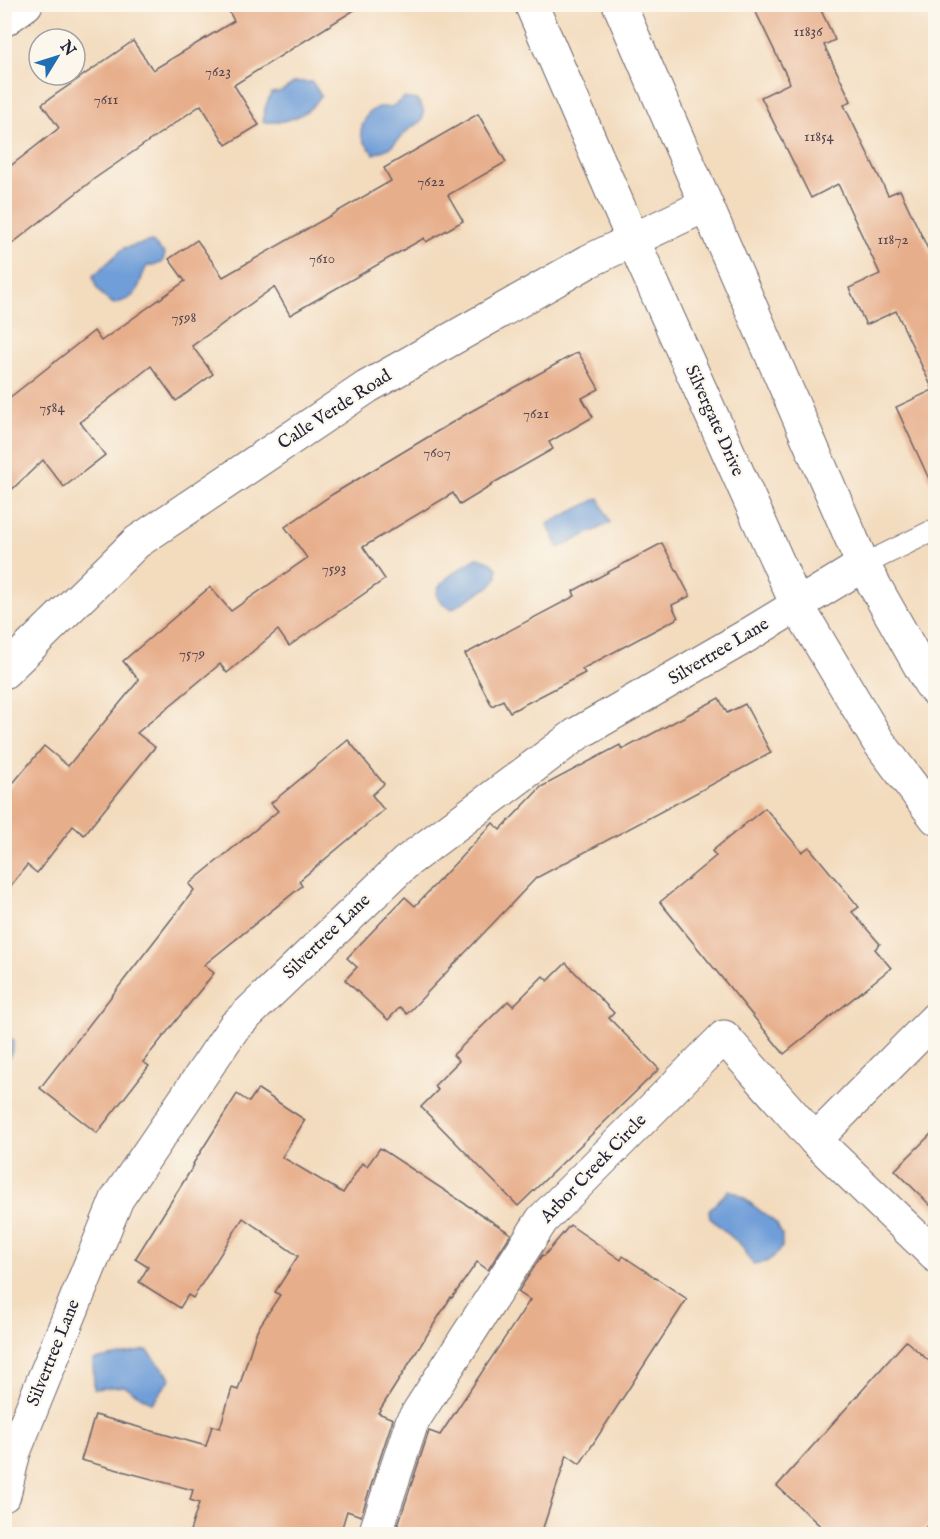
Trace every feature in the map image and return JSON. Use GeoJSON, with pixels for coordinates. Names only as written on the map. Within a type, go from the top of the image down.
{"type":"FeatureCollection","features":[{"type":"Feature","properties":{"kind":"street"},"geometry":{"type":"LineString","coordinates":[[4,20],[27,4]]}},
{"type":"Feature","properties":{"kind":"street","name":"Silvergate Drive"},"geometry":{"type":"LineString","coordinates":[[531,4],[633,240],[797,605],[878,741],[936,818]]}},
{"type":"Feature","properties":{"kind":"street"},"geometry":{"type":"LineString","coordinates":[[619,4],[863,564],[929,682],[936,690]]}},
{"type":"Feature","properties":{"kind":"street","name":"Calle Verde Road"},"geometry":{"type":"LineString","coordinates":[[4,672],[137,542],[367,387],[589,261],[706,205]]}},
{"type":"Feature","properties":{"kind":"street","name":"Silvertree Lane"},"geometry":{"type":"LineString","coordinates":[[4,1495],[14,1452],[117,1198],[234,1027],[406,862],[577,735],[743,638],[863,564]]}},
{"type":"Feature","properties":{"kind":"street"},"geometry":{"type":"LineString","coordinates":[[815,1140],[936,1018]]}},
{"type":"Feature","properties":{"kind":"street","name":"Arbor Creek Circle"},"geometry":{"type":"LineString","coordinates":[[375,1534],[412,1422],[542,1220],[724,1037],[815,1140],[936,1256]]}},
{"type":"Feature","properties":{"kind":"lane"},"geometry":{"type":"LineString","coordinates":[[863,564],[936,529]]}},
{"type":"Feature","properties":{"kind":"water"},"geometry":{"type":"Polygon","coordinates":[[[295,82],[312,82],[321,95],[310,108],[296,117],[280,122],[263,122],[271,93],[280,92],[295,82]]]}},
{"type":"Feature","properties":{"kind":"water"},"geometry":{"type":"Polygon","coordinates":[[[404,98],[417,100],[422,107],[422,121],[410,128],[391,147],[374,154],[362,138],[362,125],[369,112],[379,107],[391,107],[404,98]]]}},
{"type":"Feature","properties":{"kind":"water"},"geometry":{"type":"Polygon","coordinates":[[[151,241],[165,254],[162,263],[147,266],[134,294],[114,304],[100,292],[93,276],[124,248],[151,241]]]}},
{"type":"Feature","properties":{"kind":"water"},"geometry":{"type":"Polygon","coordinates":[[[599,498],[610,523],[559,548],[547,524],[599,498]]]}},
{"type":"Feature","properties":{"kind":"water"},"geometry":{"type":"Polygon","coordinates":[[[477,558],[488,560],[497,568],[497,577],[492,585],[452,609],[441,603],[437,596],[438,589],[443,582],[477,558]]]}},
{"type":"Feature","properties":{"kind":"water"},"geometry":{"type":"Polygon","coordinates":[[[5,1034],[13,1040],[13,1049],[5,1065],[5,1034]]]}},
{"type":"Feature","properties":{"kind":"water"},"geometry":{"type":"Polygon","coordinates":[[[729,1190],[737,1193],[776,1223],[782,1235],[782,1248],[766,1262],[753,1264],[743,1247],[710,1218],[709,1210],[729,1190]]]}},
{"type":"Feature","properties":{"kind":"water"},"geometry":{"type":"Polygon","coordinates":[[[147,1350],[171,1378],[152,1403],[124,1386],[94,1389],[93,1360],[147,1350]]]}},
{"type":"Feature","properties":{"kind":"building"},"geometry":{"type":"Polygon","coordinates":[[[225,4],[364,4],[234,85],[259,125],[226,145],[201,105],[94,179],[4,250],[4,171],[59,128],[42,104],[67,87],[87,87],[87,73],[133,41],[153,70],[234,21],[225,4]]]}},
{"type":"Feature","properties":{"kind":"building"},"geometry":{"type":"Polygon","coordinates":[[[752,4],[818,4],[835,40],[824,45],[851,101],[844,105],[888,195],[900,190],[936,266],[936,494],[896,407],[933,390],[896,311],[866,325],[849,288],[880,274],[838,184],[811,198],[761,97],[790,83],[752,4]]]}},
{"type":"Feature","properties":{"kind":"building"},"geometry":{"type":"Polygon","coordinates":[[[478,114],[506,162],[448,195],[463,221],[426,242],[424,238],[290,315],[274,287],[192,346],[213,374],[176,401],[151,366],[80,422],[105,455],[64,487],[43,460],[4,497],[4,402],[94,331],[101,341],[185,281],[169,259],[197,240],[223,277],[391,181],[384,168],[478,114]]]}},
{"type":"Feature","properties":{"kind":"building"},"geometry":{"type":"Polygon","coordinates":[[[578,352],[599,389],[582,398],[593,417],[549,442],[553,449],[460,505],[453,493],[363,547],[385,579],[289,646],[278,630],[227,673],[220,664],[137,733],[155,747],[84,835],[73,826],[37,873],[27,865],[4,894],[4,794],[44,746],[68,766],[139,680],[123,661],[210,587],[231,611],[307,558],[285,527],[333,494],[468,413],[578,352]]]}},
{"type":"Feature","properties":{"kind":"building"},"geometry":{"type":"Polygon","coordinates":[[[662,543],[690,596],[672,605],[678,618],[582,669],[585,673],[510,712],[503,700],[492,706],[465,654],[575,596],[573,591],[662,543]]]}},
{"type":"Feature","properties":{"kind":"building"},"geometry":{"type":"Polygon","coordinates":[[[719,698],[727,713],[745,704],[771,753],[536,878],[407,1014],[400,1007],[388,1020],[345,980],[357,967],[347,958],[405,897],[415,906],[493,823],[500,830],[541,787],[620,745],[622,750],[719,698]]]}},
{"type":"Feature","properties":{"kind":"building"},"geometry":{"type":"Polygon","coordinates":[[[348,740],[384,784],[372,795],[384,810],[299,881],[302,886],[204,965],[214,973],[143,1062],[149,1066],[97,1133],[40,1088],[194,890],[189,884],[278,811],[271,803],[348,740]]]}},
{"type":"Feature","properties":{"kind":"building"},"geometry":{"type":"Polygon","coordinates":[[[765,808],[802,852],[809,847],[859,907],[852,912],[880,944],[875,949],[891,968],[784,1054],[660,902],[716,856],[712,851],[765,808]]]}},
{"type":"Feature","properties":{"kind":"building"},"geometry":{"type":"Polygon","coordinates":[[[566,963],[614,1013],[609,1018],[659,1069],[518,1206],[421,1107],[438,1090],[434,1086],[459,1061],[453,1055],[508,1001],[513,1006],[543,976],[548,981],[566,963]]]}},
{"type":"Feature","properties":{"kind":"building"},"geometry":{"type":"Polygon","coordinates":[[[258,1089],[305,1120],[282,1157],[343,1193],[362,1163],[367,1166],[380,1148],[511,1234],[488,1270],[477,1262],[451,1297],[378,1413],[393,1419],[361,1516],[347,1511],[340,1534],[189,1534],[199,1503],[190,1500],[193,1490],[81,1460],[95,1415],[206,1446],[212,1426],[220,1428],[232,1388],[238,1390],[257,1330],[280,1295],[275,1292],[298,1256],[243,1218],[193,1298],[188,1295],[180,1308],[139,1282],[148,1267],[135,1259],[237,1094],[249,1102],[258,1089]]]}},
{"type":"Feature","properties":{"kind":"building"},"geometry":{"type":"Polygon","coordinates":[[[936,1129],[936,1211],[895,1170],[936,1129]]]}},
{"type":"Feature","properties":{"kind":"building"},"geometry":{"type":"Polygon","coordinates":[[[570,1225],[621,1260],[623,1256],[687,1299],[580,1464],[567,1455],[541,1534],[418,1534],[397,1528],[429,1431],[440,1435],[530,1300],[518,1292],[542,1255],[544,1256],[570,1225]]]}},
{"type":"Feature","properties":{"kind":"building"},"geometry":{"type":"Polygon","coordinates":[[[906,1341],[936,1367],[936,1517],[919,1534],[829,1534],[777,1486],[906,1341]]]}}]}
